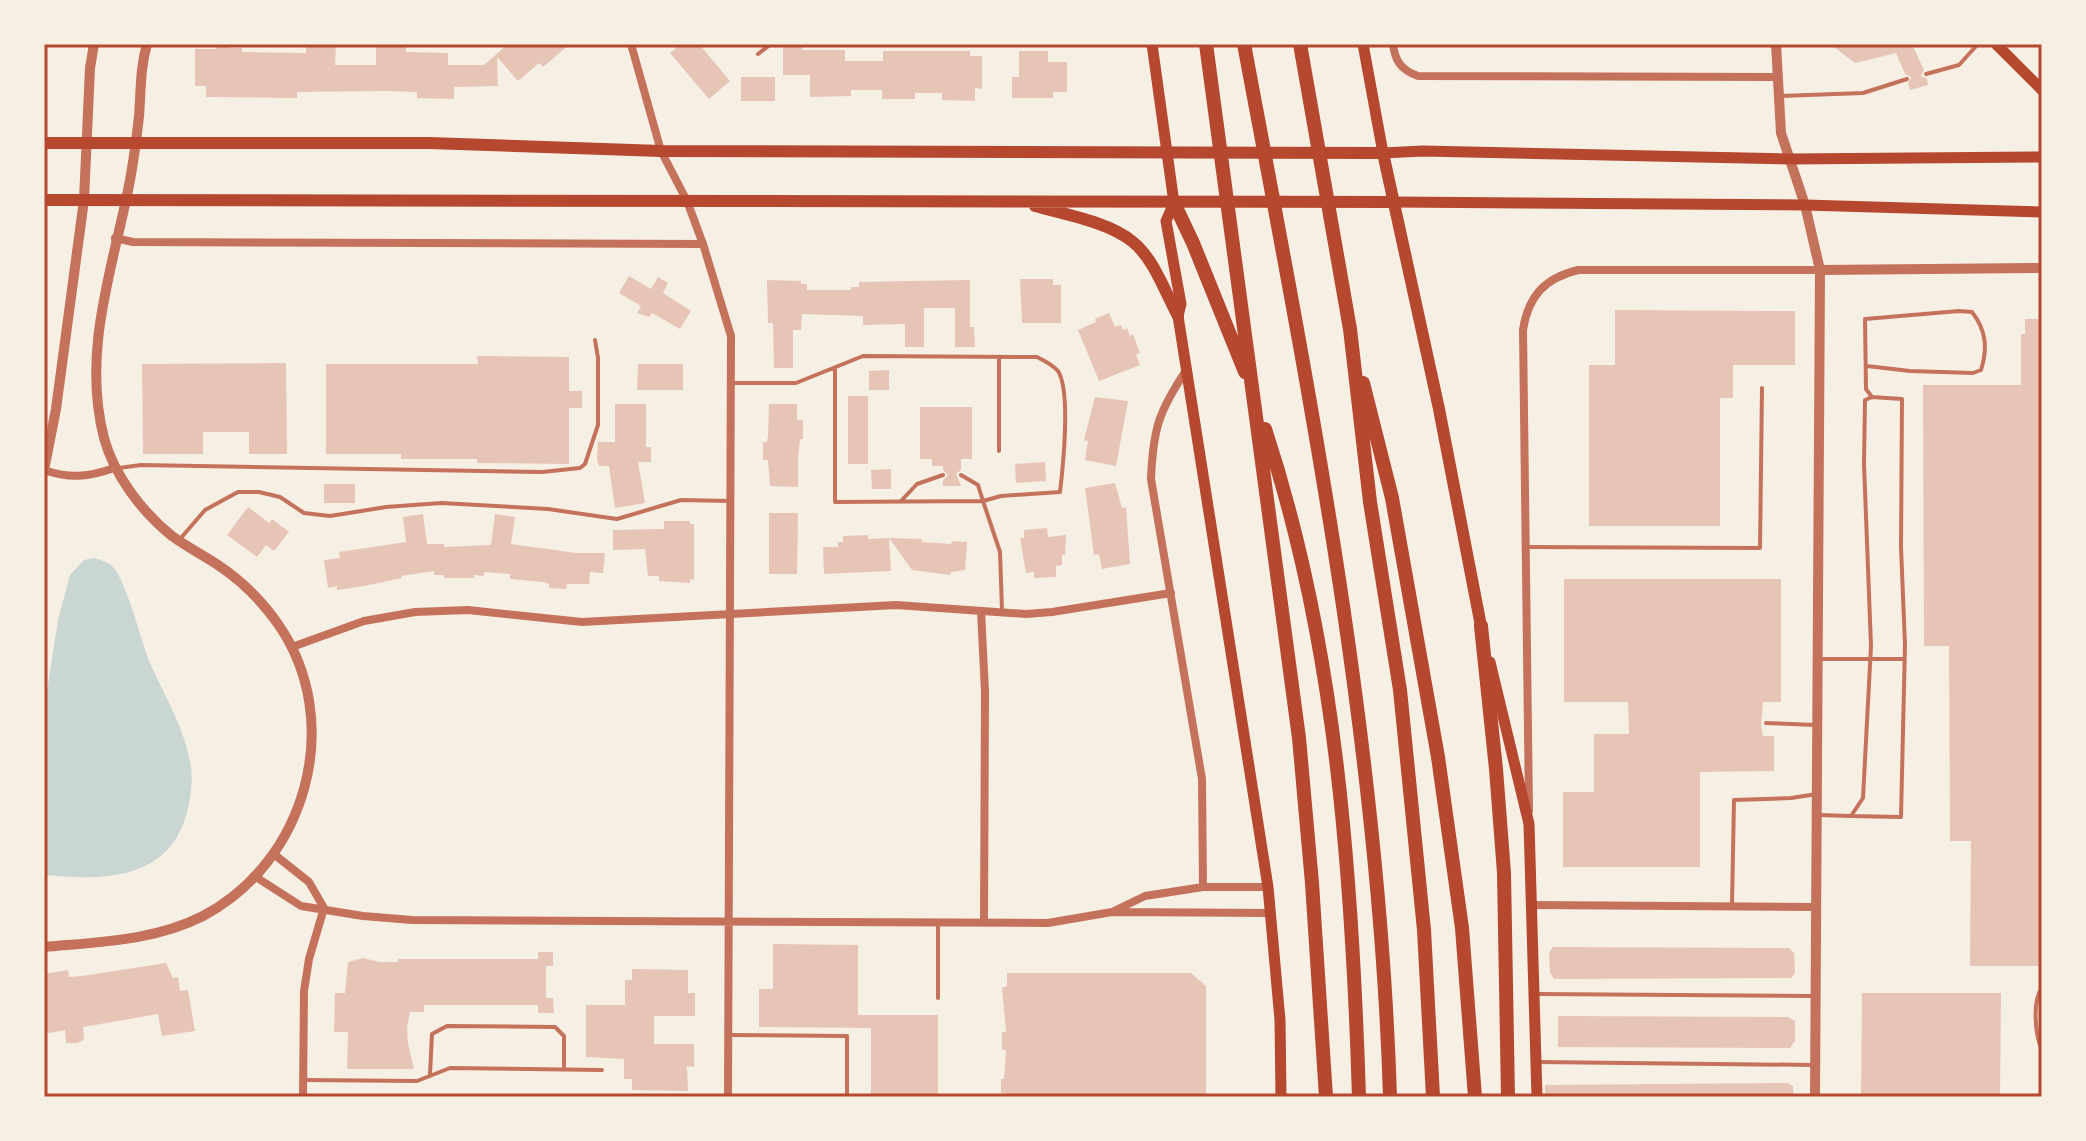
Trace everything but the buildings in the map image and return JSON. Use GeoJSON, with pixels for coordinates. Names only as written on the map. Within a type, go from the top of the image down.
{"type":"FeatureCollection","features":[{"type":"Feature","properties":{"kind":"highway"},"geometry":{"type":"LineString","coordinates":[[1206,44],[1299,738],[1326,1097]]}},
{"type":"Feature","properties":{"kind":"highway"},"geometry":{"type":"LineString","coordinates":[[1244,44],[1347,627],[1372,836],[1388,1032],[1390,1097]]}},
{"type":"Feature","properties":{"kind":"highway"},"geometry":{"type":"LineString","coordinates":[[1300,44],[1350,329],[1370,502],[1400,690],[1424,930],[1433,1097]]}},
{"type":"Feature","properties":{"kind":"highway"},"geometry":{"type":"LineString","coordinates":[[1174,203],[1252,391],[1280,476],[1316,622],[1324,665],[1344,842],[1359,1097]]}},
{"type":"Feature","properties":{"kind":"highway"},"geometry":{"type":"LineString","coordinates":[[1350,329],[1392,498],[1433,725],[1455,868],[1475,1097]]}},
{"type":"Feature","properties":{"kind":"highway"},"geometry":{"type":"LineString","coordinates":[[1481,626],[1501,825],[1508,1097]]}},
{"type":"Feature","properties":{"kind":"main road"},"geometry":{"type":"LineString","coordinates":[[1152,44],[1174,203],[1166,221],[1181,304],[1178,316]]}},
{"type":"Feature","properties":{"kind":"main road"},"geometry":{"type":"LineString","coordinates":[[1363,44],[1481,626],[1529,824],[1537,1097]]}},
{"type":"Feature","properties":{"kind":"main road"},"geometry":{"type":"LineString","coordinates":[[1996,44],[2042,90]]}},
{"type":"Feature","properties":{"kind":"main road"},"geometry":{"type":"LineString","coordinates":[[44,143],[429,143],[661,151],[1423,151],[1790,159],[2042,157]]}},
{"type":"Feature","properties":{"kind":"main road"},"geometry":{"type":"LineString","coordinates":[[44,200],[1393,202],[1805,205],[2042,212]]}},
{"type":"Feature","properties":{"kind":"main road"},"geometry":{"type":"LineString","coordinates":[[1016,201],[1089,222],[1135,243],[1154,270],[1178,316],[1268,887],[1280,1020],[1281,1097]]}},
{"type":"Feature","properties":{"kind":"street"},"geometry":{"type":"LineString","coordinates":[[94,44],[90,68],[84,200],[56,409],[44,470],[66,478],[93,476],[114,468]]}},
{"type":"Feature","properties":{"kind":"street"},"geometry":{"type":"LineString","coordinates":[[44,947],[137,938],[203,916],[225,903],[256,877],[275,855],[301,800],[311,752],[308,703],[292,647],[278,624],[251,591],[225,569],[179,541],[158,524],[114,468],[104,438],[96,399],[95,369],[104,293],[126,200],[147,44]]}},
{"type":"Feature","properties":{"kind":"street"},"geometry":{"type":"LineString","coordinates":[[631,44],[661,151],[687,201],[731,336],[728,1097]]}},
{"type":"Feature","properties":{"kind":"street"},"geometry":{"type":"LineString","coordinates":[[1393,44],[1398,65],[1418,76],[1776,77]]}},
{"type":"Feature","properties":{"kind":"street"},"geometry":{"type":"LineString","coordinates":[[1776,44],[1781,133],[1805,205],[1820,270],[1815,1097]]}},
{"type":"Feature","properties":{"kind":"street"},"geometry":{"type":"LineString","coordinates":[[115,238],[133,242],[703,244]]}},
{"type":"Feature","properties":{"kind":"street"},"geometry":{"type":"LineString","coordinates":[[1529,824],[1523,330],[1533,296],[1544,284],[1578,270],[2042,268]]}},
{"type":"Feature","properties":{"kind":"street"},"geometry":{"type":"LineString","coordinates":[[1188,369],[1158,418],[1151,479],[1202,779],[1203,887]]}},
{"type":"Feature","properties":{"kind":"street"},"geometry":{"type":"LineString","coordinates":[[292,647],[364,621],[415,612],[468,610],[582,622],[896,605],[1026,614],[1171,593]]}},
{"type":"Feature","properties":{"kind":"street"},"geometry":{"type":"LineString","coordinates":[[981,611],[985,692],[984,923]]}},
{"type":"Feature","properties":{"kind":"street"},"geometry":{"type":"LineString","coordinates":[[275,855],[309,882],[324,908],[309,959],[304,991],[303,1097]]}},
{"type":"Feature","properties":{"kind":"street"},"geometry":{"type":"LineString","coordinates":[[256,877],[301,906],[412,920],[1048,923],[1112,912],[1271,913]]}},
{"type":"Feature","properties":{"kind":"street"},"geometry":{"type":"LineString","coordinates":[[1112,912],[1145,896],[1203,887],[1268,887]]}},
{"type":"Feature","properties":{"kind":"street"},"geometry":{"type":"LineString","coordinates":[[1531,905],[1816,907]]}},
{"type":"Feature","properties":{"kind":"lane"},"geometry":{"type":"LineString","coordinates":[[758,54],[771,44]]}},
{"type":"Feature","properties":{"kind":"lane"},"geometry":{"type":"LineString","coordinates":[[1926,74],[1959,65],[1978,44]]}},
{"type":"Feature","properties":{"kind":"lane"},"geometry":{"type":"LineString","coordinates":[[1777,96],[1863,93],[1907,79]]}},
{"type":"Feature","properties":{"kind":"lane"},"geometry":{"type":"LineString","coordinates":[[1867,366],[1973,373],[1981,370],[1985,357],[1981,324],[1972,312],[1959,311],[1865,319],[1866,389],[1872,397]]}},
{"type":"Feature","properties":{"kind":"lane"},"geometry":{"type":"LineString","coordinates":[[114,468],[141,465],[542,472],[580,468],[585,464],[598,425],[595,340]]}},
{"type":"Feature","properties":{"kind":"lane"},"geometry":{"type":"LineString","coordinates":[[731,383],[796,383],[863,356],[1037,357],[1050,363],[1060,374],[1065,450],[1060,492],[1001,496],[983,501],[835,502],[835,368]]}},
{"type":"Feature","properties":{"kind":"lane"},"geometry":{"type":"LineString","coordinates":[[999,357],[999,451]]}},
{"type":"Feature","properties":{"kind":"lane"},"geometry":{"type":"LineString","coordinates":[[1526,547],[1760,548],[1762,388]]}},
{"type":"Feature","properties":{"kind":"lane"},"geometry":{"type":"LineString","coordinates":[[1817,815],[1851,816],[1901,817],[1905,659],[1901,547],[1902,399],[1872,397],[1865,400],[1870,658],[1863,798],[1851,816]]}},
{"type":"Feature","properties":{"kind":"lane"},"geometry":{"type":"LineString","coordinates":[[901,501],[917,484],[943,475]]}},
{"type":"Feature","properties":{"kind":"lane"},"geometry":{"type":"LineString","coordinates":[[961,475],[978,485],[1000,552],[1002,611]]}},
{"type":"Feature","properties":{"kind":"lane"},"geometry":{"type":"LineString","coordinates":[[179,541],[205,510],[238,492],[270,494],[304,513],[330,516],[386,507],[441,503],[548,509],[617,519],[681,500],[730,501]]}},
{"type":"Feature","properties":{"kind":"lane"},"geometry":{"type":"LineString","coordinates":[[1819,659],[1905,659]]}},
{"type":"Feature","properties":{"kind":"lane"},"geometry":{"type":"LineString","coordinates":[[1766,723],[1818,726]]}},
{"type":"Feature","properties":{"kind":"lane"},"geometry":{"type":"LineString","coordinates":[[1732,906],[1734,800],[1817,794]]}},
{"type":"Feature","properties":{"kind":"lane"},"geometry":{"type":"LineString","coordinates":[[938,923],[938,998]]}},
{"type":"Feature","properties":{"kind":"lane"},"geometry":{"type":"LineString","coordinates":[[2042,988],[2037,996],[2038,1043],[2042,1050]]}},
{"type":"Feature","properties":{"kind":"lane"},"geometry":{"type":"LineString","coordinates":[[1535,994],[1815,996]]}},
{"type":"Feature","properties":{"kind":"lane"},"geometry":{"type":"LineString","coordinates":[[430,1074],[432,1034],[447,1026],[555,1027],[564,1036],[564,1069]]}},
{"type":"Feature","properties":{"kind":"lane"},"geometry":{"type":"LineString","coordinates":[[729,1035],[847,1036],[847,1097]]}},
{"type":"Feature","properties":{"kind":"lane"},"geometry":{"type":"LineString","coordinates":[[1537,1062],[1815,1065]]}},
{"type":"Feature","properties":{"kind":"lane"},"geometry":{"type":"LineString","coordinates":[[303,1080],[417,1081],[450,1068],[602,1070]]}},
{"type":"Feature","properties":{"kind":"shaded area"},"geometry":{"type":"Polygon","coordinates":[[[95,558],[111,565],[122,582],[149,661],[179,726],[191,768],[190,799],[176,838],[163,854],[147,865],[108,876],[44,875],[44,710],[58,620],[70,575],[84,560],[95,558]]]}}]}
